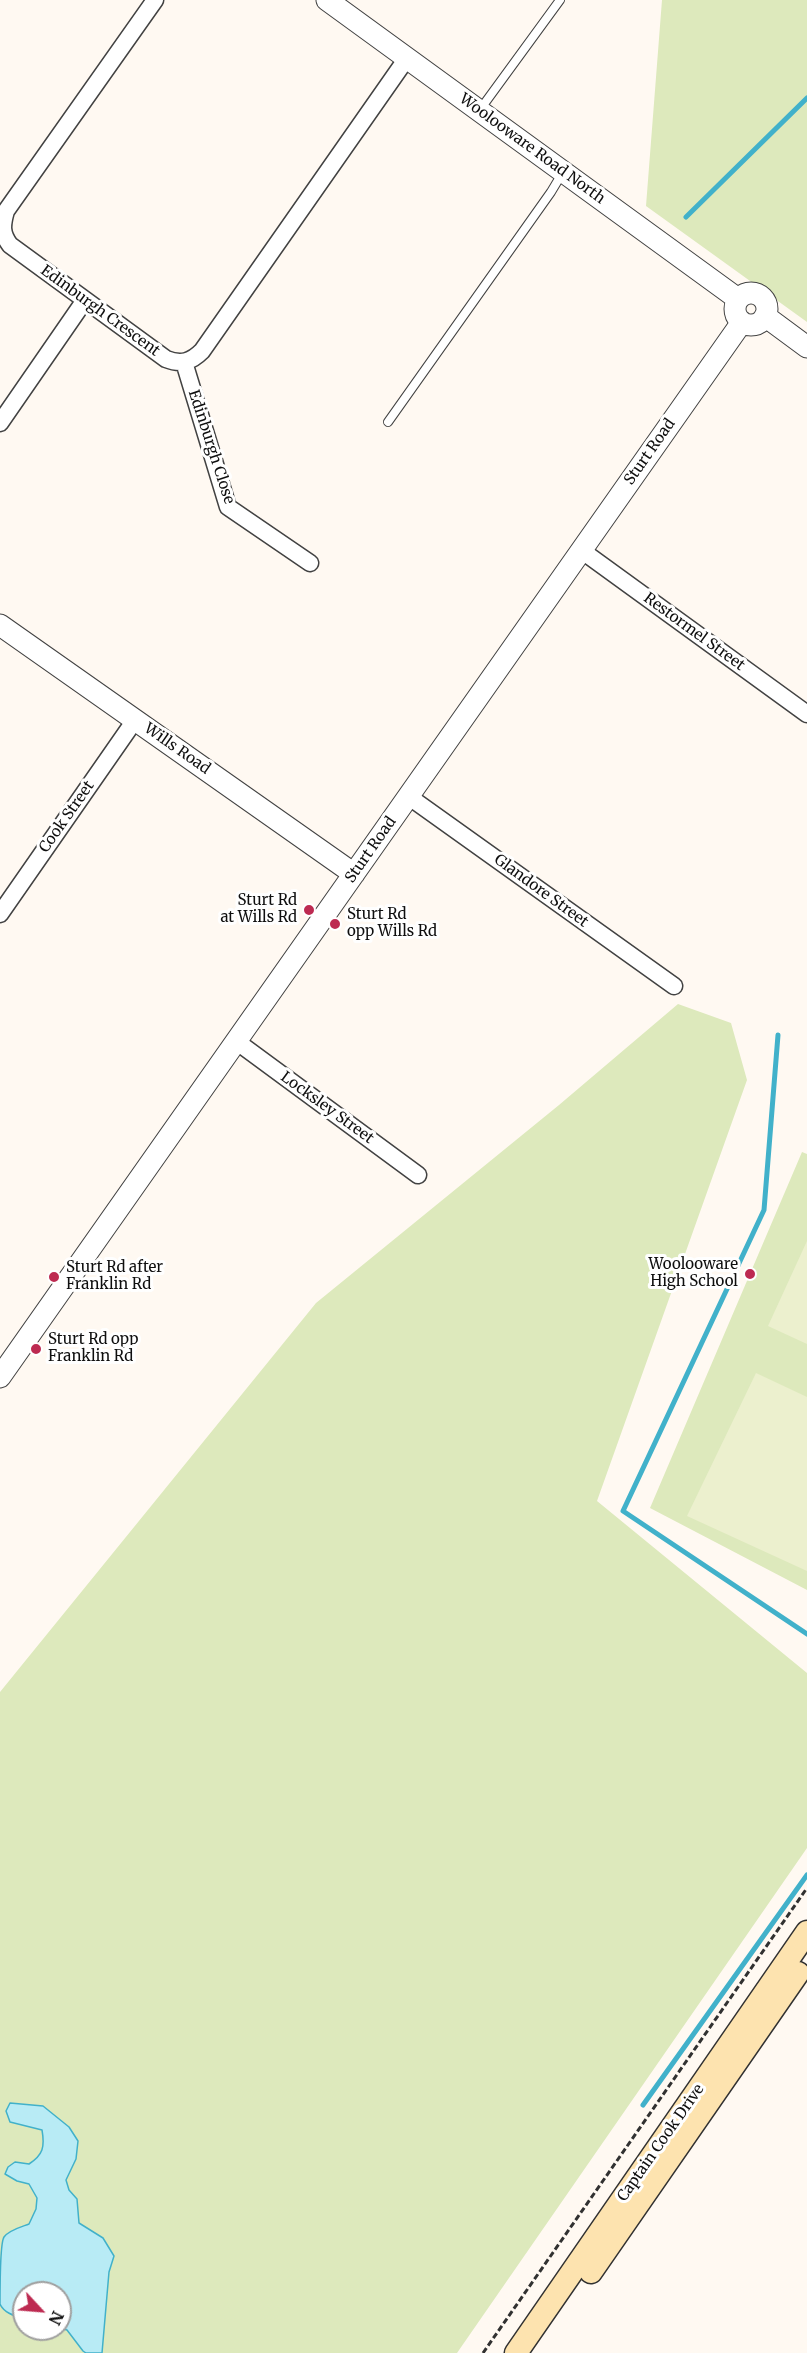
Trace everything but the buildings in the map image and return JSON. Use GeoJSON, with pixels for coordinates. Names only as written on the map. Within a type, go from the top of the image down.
{"type":"FeatureCollection","features":[{"type":"Feature","properties":{"kind":"main road","name":"Captain Cook Drive"},"geometry":{"type":"LineString","coordinates":[[516,2353],[807,1932]]}},
{"type":"Feature","properties":{"kind":"main road","name":"Captain Cook Drive"},"geometry":{"type":"LineString","coordinates":[[535,2353],[807,1960]]}},
{"type":"Feature","properties":{"kind":"street","name":"Edinburgh Crescent"},"geometry":{"type":"LineString","coordinates":[[155,0],[14,199],[6,211],[2,224],[3,235],[9,245],[166,359],[184,362]]}},
{"type":"Feature","properties":{"kind":"street","name":"Woolooware Road North"},"geometry":{"type":"LineString","coordinates":[[327,0],[738,299]]}},
{"type":"Feature","properties":{"kind":"street"},"geometry":{"type":"LineString","coordinates":[[184,362],[194,359],[202,351],[407,58]]}},
{"type":"Feature","properties":{"kind":"street"},"geometry":{"type":"LineString","coordinates":[[748,292],[759,295],[766,304],[765,316],[754,324],[742,322],[735,312],[738,299],[748,292]]}},
{"type":"Feature","properties":{"kind":"street"},"geometry":{"type":"LineString","coordinates":[[0,423],[85,300]]}},
{"type":"Feature","properties":{"kind":"street"},"geometry":{"type":"LineString","coordinates":[[765,316],[807,347]]}},
{"type":"Feature","properties":{"kind":"street","name":"Sturt Road"},"geometry":{"type":"LineString","coordinates":[[0,1377],[742,322]]}},
{"type":"Feature","properties":{"kind":"street","name":"Edinburgh Close"},"geometry":{"type":"LineString","coordinates":[[184,362],[228,507],[309,563]]}},
{"type":"Feature","properties":{"kind":"street","name":"Restormel Street"},"geometry":{"type":"LineString","coordinates":[[581,550],[807,714]]}},
{"type":"Feature","properties":{"kind":"street","name":"Wills Road"},"geometry":{"type":"LineString","coordinates":[[0,625],[354,874]]}},
{"type":"Feature","properties":{"kind":"street","name":"Cook Street"},"geometry":{"type":"LineString","coordinates":[[0,914],[135,720]]}},
{"type":"Feature","properties":{"kind":"street","name":"Glandore Street"},"geometry":{"type":"LineString","coordinates":[[408,796],[674,986]]}},
{"type":"Feature","properties":{"kind":"street","name":"Locksley Street"},"geometry":{"type":"LineString","coordinates":[[236,1041],[418,1175]]}},
{"type":"Feature","properties":{"kind":"lane"},"geometry":{"type":"LineString","coordinates":[[479,111],[560,0]]}},
{"type":"Feature","properties":{"kind":"lane"},"geometry":{"type":"LineString","coordinates":[[388,423],[536,215],[564,171]]}},
{"type":"Feature","properties":{"kind":"path"},"geometry":{"type":"LineString","coordinates":[[483,2353],[807,1888]]}},
{"type":"Feature","properties":{"kind":"green space"},"geometry":{"type":"Polygon","coordinates":[[[662,0],[807,0],[807,322],[646,206],[662,0]]]}},
{"type":"Feature","properties":{"kind":"green space"},"geometry":{"type":"Polygon","coordinates":[[[678,1004],[731,1023],[747,1080],[597,1501],[807,1673],[807,1848],[457,2353],[0,2353],[0,1692],[316,1303],[559,1105],[678,1004]]]}},
{"type":"Feature","properties":{"kind":"green space"},"geometry":{"type":"Polygon","coordinates":[[[802,1152],[807,1154],[807,1590],[650,1508],[802,1152]]]}},
{"type":"Feature","properties":{"kind":"green space"},"geometry":{"type":"Polygon","coordinates":[[[807,1241],[807,1344],[768,1326],[807,1241]]]}},
{"type":"Feature","properties":{"kind":"green space"},"geometry":{"type":"Polygon","coordinates":[[[756,1373],[807,1397],[807,1571],[687,1516],[756,1373]]]}},
{"type":"Feature","properties":{"kind":"water"},"geometry":{"type":"Polygon","coordinates":[[[10,2103],[43,2106],[69,2127],[78,2141],[76,2159],[66,2180],[69,2190],[77,2199],[79,2223],[103,2238],[114,2256],[109,2272],[102,2353],[86,2353],[72,2337],[72,2281],[12,2281],[12,2314],[0,2304],[4,2237],[29,2224],[36,2209],[37,2198],[29,2184],[17,2181],[5,2174],[8,2167],[15,2162],[29,2164],[34,2161],[42,2150],[43,2141],[42,2130],[10,2122],[6,2111],[10,2103]]]}},
{"type":"Feature","properties":{"kind":"waterway"},"geometry":{"type":"LineString","coordinates":[[686,217],[807,98]]}},
{"type":"Feature","properties":{"kind":"waterway"},"geometry":{"type":"LineString","coordinates":[[778,1035],[764,1210],[623,1511],[807,1634]]}},
{"type":"Feature","properties":{"kind":"waterway"},"geometry":{"type":"LineString","coordinates":[[643,2105],[807,1875]]}},
{"type":"Feature","properties":{"kind":"place","name":"Sturt Rd at Wills Rd"},"geometry":{"type":"Point","coordinates":[309,910]}},
{"type":"Feature","properties":{"kind":"place","name":"Sturt Rd opp Wills Rd"},"geometry":{"type":"Point","coordinates":[335,924]}},
{"type":"Feature","properties":{"kind":"place","name":"Woolooware High School"},"geometry":{"type":"Point","coordinates":[750,1274]}},
{"type":"Feature","properties":{"kind":"place","name":"Sturt Rd after Franklin Rd"},"geometry":{"type":"Point","coordinates":[54,1277]}},
{"type":"Feature","properties":{"kind":"place","name":"Sturt Rd opp Franklin Rd"},"geometry":{"type":"Point","coordinates":[36,1349]}}]}
